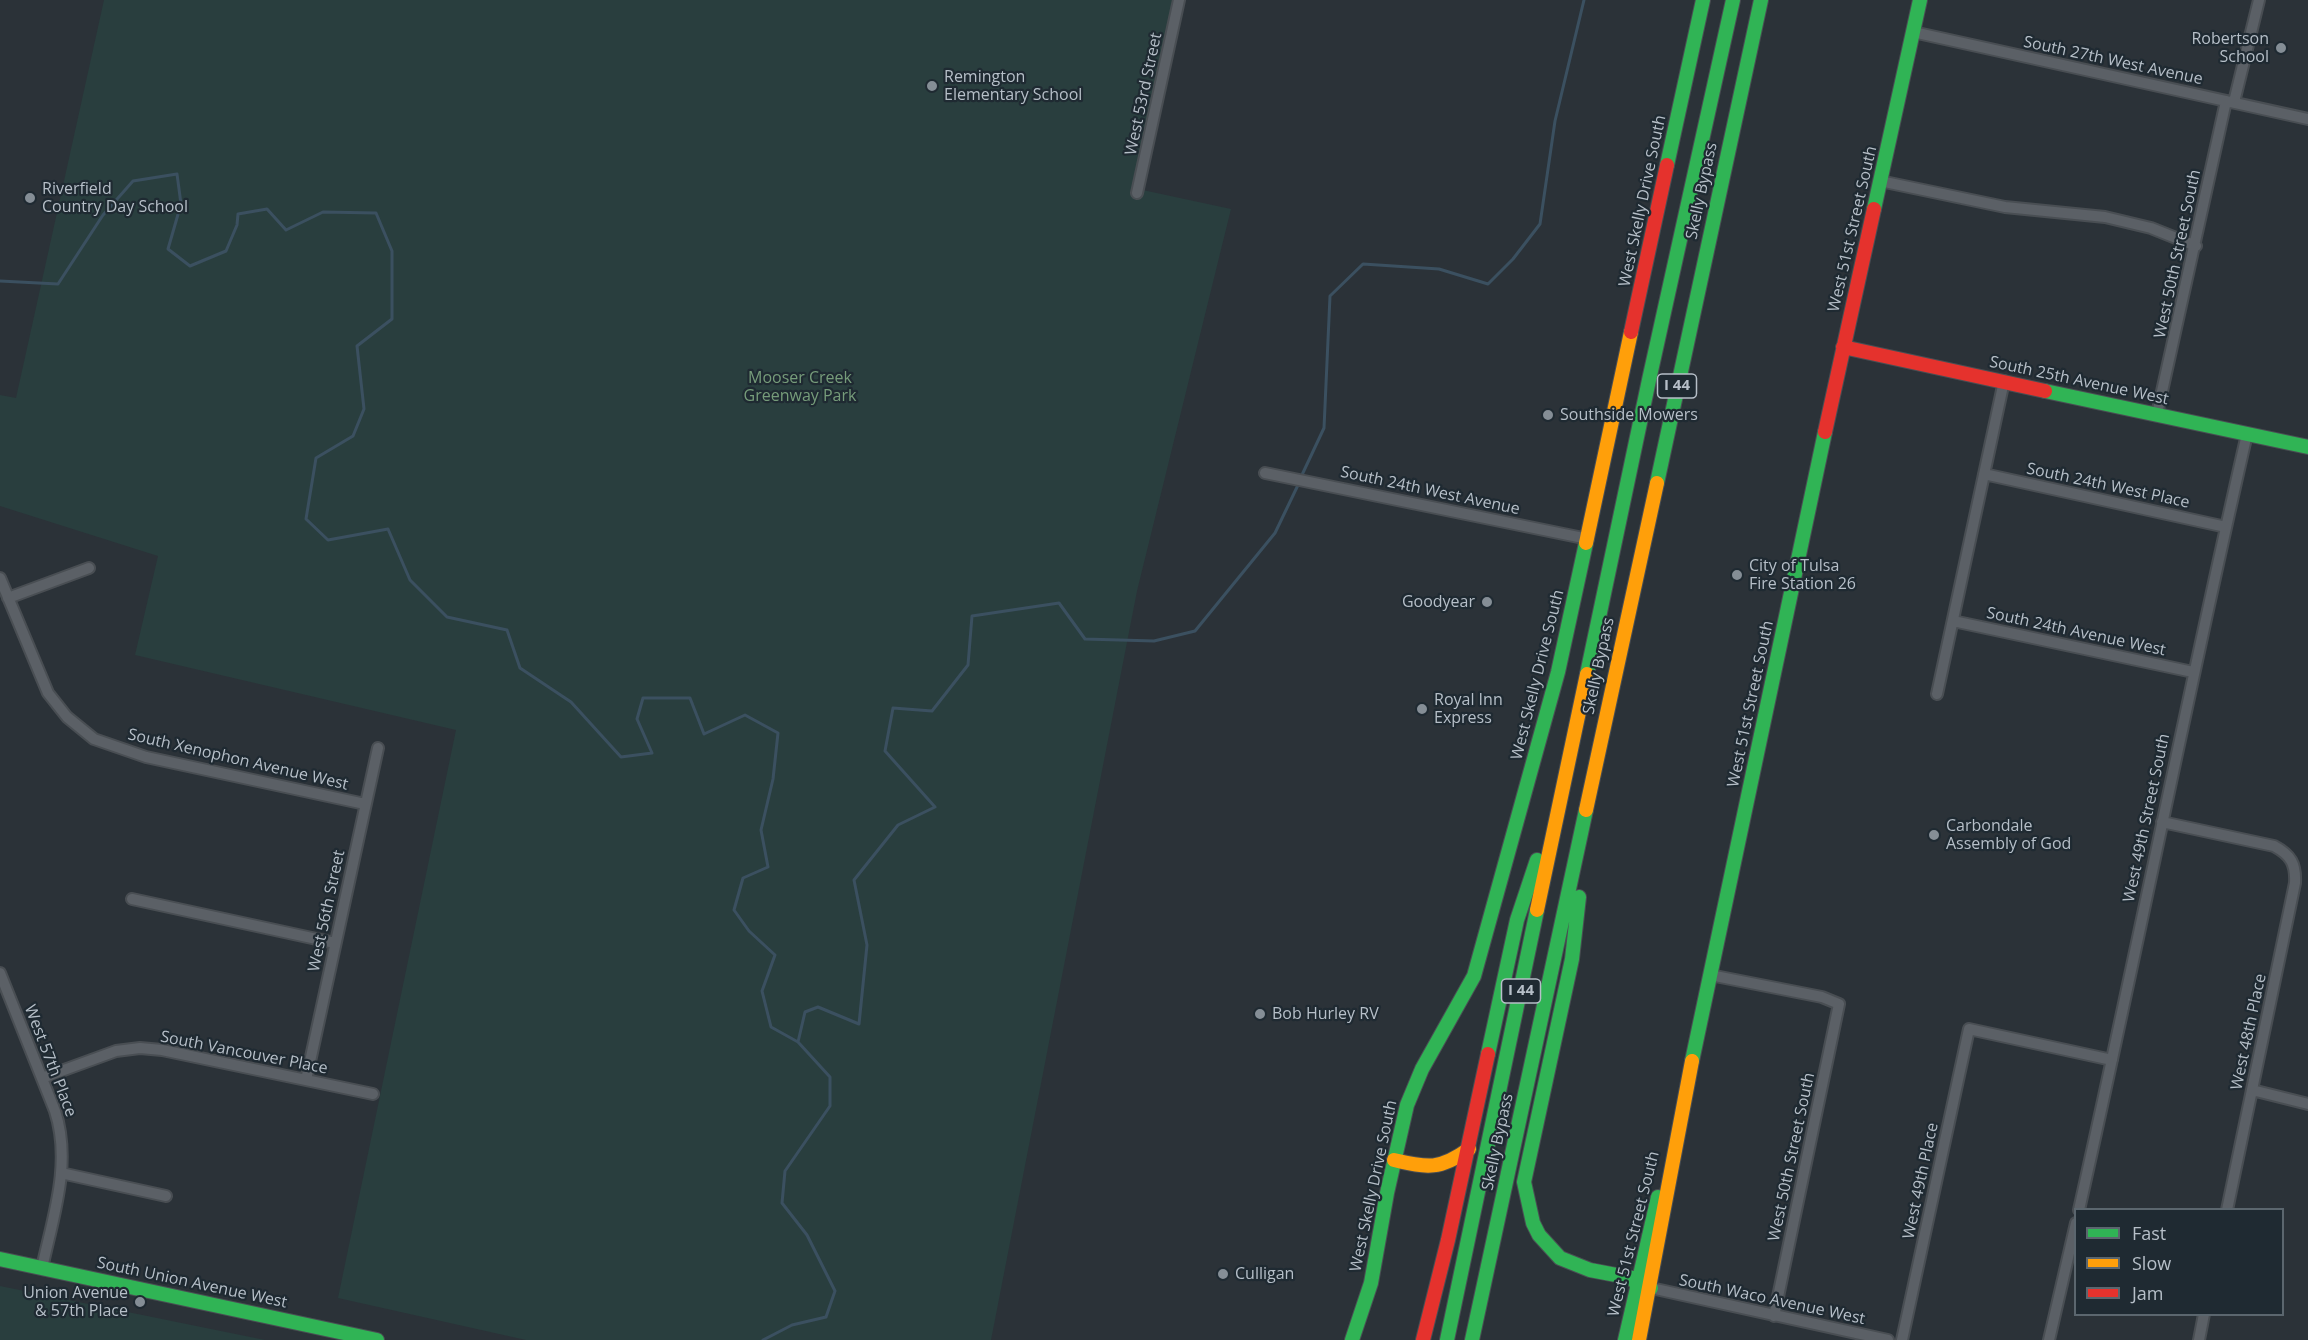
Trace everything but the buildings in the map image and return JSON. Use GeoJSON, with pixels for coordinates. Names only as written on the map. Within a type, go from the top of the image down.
{"type":"FeatureCollection","features":[{"type":"Feature","properties":{"kind":"main road","name":"West Skelly Drive South"},"geometry":{"type":"LineString","coordinates":[[1352,1340],[1371,1283],[1394,1160],[1410,1096],[1422,1069],[1474,976],[1558,672],[1703,0]]}},
{"type":"Feature","properties":{"kind":"main road","name":"Skelly Bypass"},"geometry":{"type":"LineString","coordinates":[[1447,1340],[1649,380],[1733,0]]}},
{"type":"Feature","properties":{"kind":"main road","name":"Skelly Bypass"},"geometry":{"type":"LineString","coordinates":[[1472,1340],[1761,0]]}},
{"type":"Feature","properties":{"kind":"main road","name":"West 51st Street South"},"geometry":{"type":"LineString","coordinates":[[1625,1340],[1644,1287],[1671,1174],[1676,1137],[1843,347],[1920,0]]}},
{"type":"Feature","properties":{"kind":"main road","name":"South 25th Avenue West"},"geometry":{"type":"LineString","coordinates":[[1843,347],[2308,447]]}},
{"type":"Feature","properties":{"kind":"main road"},"geometry":{"type":"LineString","coordinates":[[1423,1340],[1469,1149],[1517,920],[1568,766]]}},
{"type":"Feature","properties":{"kind":"main road"},"geometry":{"type":"LineString","coordinates":[[1593,771],[1572,959],[1524,1182],[1533,1223],[1539,1235],[1560,1258],[1590,1270],[1632,1278],[1644,1287]]}},
{"type":"Feature","properties":{"kind":"main road"},"geometry":{"type":"LineString","coordinates":[[1394,1160],[1430,1168],[1440,1167],[1469,1149]]}},
{"type":"Feature","properties":{"kind":"main road","name":"South Union Avenue West"},"geometry":{"type":"LineString","coordinates":[[0,1259],[377,1340]]}},
{"type":"Feature","properties":{"kind":"main road","name":"West 51st Street South"},"geometry":{"type":"LineString","coordinates":[[1639,1340],[1644,1287]]}},
{"type":"Feature","properties":{"kind":"street","name":"West 53rd Street"},"geometry":{"type":"LineString","coordinates":[[1137,194],[1179,0]]}},
{"type":"Feature","properties":{"kind":"street","name":"West 50th Street South"},"geometry":{"type":"LineString","coordinates":[[2157,414],[2230,101],[2259,0]]}},
{"type":"Feature","properties":{"kind":"street","name":"South 27th West Avenue"},"geometry":{"type":"LineString","coordinates":[[1913,32],[2308,119]]}},
{"type":"Feature","properties":{"kind":"street"},"geometry":{"type":"LineString","coordinates":[[1880,181],[2005,207],[2105,217],[2151,228],[2196,246]]}},
{"type":"Feature","properties":{"kind":"street"},"geometry":{"type":"LineString","coordinates":[[1936,694],[2004,381]]}},
{"type":"Feature","properties":{"kind":"street","name":"West 49th Street South"},"geometry":{"type":"LineString","coordinates":[[2079,1208],[2193,672],[2247,434]]}},
{"type":"Feature","properties":{"kind":"street","name":"South 24th West Avenue"},"geometry":{"type":"LineString","coordinates":[[1265,473],[1588,539]]}},
{"type":"Feature","properties":{"kind":"street","name":"South 24th West Place"},"geometry":{"type":"LineString","coordinates":[[1984,474],[2226,526]]}},
{"type":"Feature","properties":{"kind":"street"},"geometry":{"type":"LineString","coordinates":[[8,598],[89,568]]}},
{"type":"Feature","properties":{"kind":"street","name":"South Xenophon Avenue West"},"geometry":{"type":"LineString","coordinates":[[0,578],[35,666],[51,699],[67,717],[94,739],[146,757],[365,804]]}},
{"type":"Feature","properties":{"kind":"street","name":"South 24th Avenue West"},"geometry":{"type":"LineString","coordinates":[[1953,621],[2193,672]]}},
{"type":"Feature","properties":{"kind":"street","name":"West 56th Street"},"geometry":{"type":"LineString","coordinates":[[306,1080],[378,748]]}},
{"type":"Feature","properties":{"kind":"street","name":"West 48th Place"},"geometry":{"type":"LineString","coordinates":[[2162,822],[2274,846],[2286,852],[2293,861],[2295,883],[2227,1208]]}},
{"type":"Feature","properties":{"kind":"street"},"geometry":{"type":"LineString","coordinates":[[132,899],[335,943]]}},
{"type":"Feature","properties":{"kind":"street","name":"West 57th Place"},"geometry":{"type":"LineString","coordinates":[[0,973],[62,1134],[61,1173],[42,1268]]}},
{"type":"Feature","properties":{"kind":"street","name":"West 50th Street South"},"geometry":{"type":"LineString","coordinates":[[1710,975],[1822,998],[1839,1004],[1774,1316]]}},
{"type":"Feature","properties":{"kind":"street","name":"West 49th Place"},"geometry":{"type":"LineString","coordinates":[[1902,1340],[1969,1029],[2112,1060]]}},
{"type":"Feature","properties":{"kind":"street","name":"South Vancouver Place"},"geometry":{"type":"LineString","coordinates":[[42,1078],[116,1051],[142,1048],[162,1050],[373,1094]]}},
{"type":"Feature","properties":{"kind":"street"},"geometry":{"type":"LineString","coordinates":[[2252,1090],[2308,1104]]}},
{"type":"Feature","properties":{"kind":"street"},"geometry":{"type":"LineString","coordinates":[[61,1173],[166,1196]]}},
{"type":"Feature","properties":{"kind":"street"},"geometry":{"type":"LineString","coordinates":[[2049,1340],[2074,1232]]}},
{"type":"Feature","properties":{"kind":"street","name":"South Waco Avenue West"},"geometry":{"type":"LineString","coordinates":[[1644,1287],[1888,1340]]}},
{"type":"Feature","properties":{"kind":"street"},"geometry":{"type":"LineString","coordinates":[[2199,1340],[2204,1316]]}},
{"type":"Feature","properties":{"kind":"green space","name":"Mooser Creek Greenway Park"},"geometry":{"type":"Polygon","coordinates":[[[104,0],[1182,0],[1138,189],[1231,209],[1137,591],[991,1340],[526,1340],[338,1298],[456,730],[135,655],[158,556],[0,506],[0,395],[16,398],[104,0]]]}},
{"type":"Feature","properties":{"kind":"green space"},"geometry":{"type":"Polygon","coordinates":[[[0,1286],[265,1340],[0,1340],[0,1286]]]}},
{"type":"Feature","properties":{"kind":"waterway"},"geometry":{"type":"LineString","coordinates":[[1301,477],[1324,428],[1330,296],[1363,264],[1439,269],[1488,284],[1513,259],[1540,224],[1555,121],[1584,0]]}},
{"type":"Feature","properties":{"kind":"waterway"},"geometry":{"type":"LineString","coordinates":[[0,281],[58,284],[103,215],[133,181],[177,174],[181,204],[168,249],[190,266],[226,251],[237,225],[238,214],[267,209],[286,230],[323,212],[376,213],[392,251],[392,319],[357,346],[364,409],[353,436],[316,458],[306,519],[328,540],[388,529],[410,580],[447,617],[507,630],[520,668],[571,702],[621,757],[652,753],[637,719],[643,698],[690,698],[704,734],[745,715],[778,733],[773,779],[761,830],[768,867],[743,878],[734,910],[749,931],[775,955],[762,991],[771,1027],[798,1042],[830,1077],[830,1106],[785,1171],[782,1203],[807,1235],[835,1291],[826,1317],[792,1325],[763,1340]]}},
{"type":"Feature","properties":{"kind":"waterway"},"geometry":{"type":"LineString","coordinates":[[798,1042],[805,1012],[818,1007],[859,1024],[867,945],[854,880],[898,825],[935,807],[885,751],[893,708],[932,711],[968,665],[972,616],[1059,603],[1085,639],[1154,641],[1195,631],[1275,533],[1299,483]]}},
{"type":"Feature","properties":{"kind":"traffic: fast"},"geometry":{"type":"LineString","coordinates":[[1667,165],[1703,0]]}},
{"type":"Feature","properties":{"kind":"traffic: fast"},"geometry":{"type":"LineString","coordinates":[[1587,674],[1733,0]]}},
{"type":"Feature","properties":{"kind":"traffic: fast"},"geometry":{"type":"LineString","coordinates":[[1657,483],[1761,0]]}},
{"type":"Feature","properties":{"kind":"traffic: fast"},"geometry":{"type":"LineString","coordinates":[[1874,209],[1920,0]]}},
{"type":"Feature","properties":{"kind":"traffic: fast"},"geometry":{"type":"LineString","coordinates":[[2045,391],[2308,447]]}},
{"type":"Feature","properties":{"kind":"traffic: fast"},"geometry":{"type":"LineString","coordinates":[[1692,1061],[1825,432]]}},
{"type":"Feature","properties":{"kind":"traffic: fast"},"geometry":{"type":"LineString","coordinates":[[1352,1340],[1371,1283],[1387,1193],[1407,1105],[1422,1069],[1474,976],[1558,672],[1586,543]]}},
{"type":"Feature","properties":{"kind":"traffic: fast"},"geometry":{"type":"LineString","coordinates":[[1472,1340],[1586,810]]}},
{"type":"Feature","properties":{"kind":"traffic: fast"},"geometry":{"type":"LineString","coordinates":[[1488,1054],[1517,920],[1537,860]]}},
{"type":"Feature","properties":{"kind":"traffic: fast"},"geometry":{"type":"LineString","coordinates":[[1579,897],[1572,959],[1524,1182],[1533,1223],[1539,1235],[1560,1258],[1590,1270],[1632,1278],[1637,1285],[1651,1288]]}},
{"type":"Feature","properties":{"kind":"traffic: fast"},"geometry":{"type":"LineString","coordinates":[[1447,1340],[1537,910]]}},
{"type":"Feature","properties":{"kind":"traffic: fast"},"geometry":{"type":"LineString","coordinates":[[1625,1340],[1658,1197]]}},
{"type":"Feature","properties":{"kind":"traffic: fast"},"geometry":{"type":"LineString","coordinates":[[0,1259],[377,1340]]}},
{"type":"Feature","properties":{"kind":"traffic: slow"},"geometry":{"type":"LineString","coordinates":[[1586,543],[1631,332]]}},
{"type":"Feature","properties":{"kind":"traffic: slow"},"geometry":{"type":"LineString","coordinates":[[1586,810],[1657,483]]}},
{"type":"Feature","properties":{"kind":"traffic: slow"},"geometry":{"type":"LineString","coordinates":[[1537,910],[1587,674]]}},
{"type":"Feature","properties":{"kind":"traffic: slow"},"geometry":{"type":"LineString","coordinates":[[1639,1340],[1692,1061]]}},
{"type":"Feature","properties":{"kind":"traffic: slow"},"geometry":{"type":"LineString","coordinates":[[1394,1160],[1425,1166],[1441,1164],[1469,1149]]}},
{"type":"Feature","properties":{"kind":"traffic: jam"},"geometry":{"type":"LineString","coordinates":[[1631,332],[1667,165]]}},
{"type":"Feature","properties":{"kind":"traffic: jam"},"geometry":{"type":"LineString","coordinates":[[1825,432],[1874,209]]}},
{"type":"Feature","properties":{"kind":"traffic: jam"},"geometry":{"type":"LineString","coordinates":[[1843,347],[2045,391]]}},
{"type":"Feature","properties":{"kind":"traffic: jam"},"geometry":{"type":"LineString","coordinates":[[1423,1340],[1448,1240],[1488,1054]]}},
{"type":"Feature","properties":{"kind":"place","name":"Robertson School"},"geometry":{"type":"Point","coordinates":[2281,48]}},
{"type":"Feature","properties":{"kind":"place","name":"Remington Elementary School"},"geometry":{"type":"Point","coordinates":[932,86]}},
{"type":"Feature","properties":{"kind":"place","name":"Riverfield Country Day School"},"geometry":{"type":"Point","coordinates":[30,198]}},
{"type":"Feature","properties":{"kind":"place","name":"Southside Mowers"},"geometry":{"type":"Point","coordinates":[1548,415]}},
{"type":"Feature","properties":{"kind":"place","name":"City of Tulsa Fire Station 26"},"geometry":{"type":"Point","coordinates":[1737,575]}},
{"type":"Feature","properties":{"kind":"place","name":"Goodyear"},"geometry":{"type":"Point","coordinates":[1487,602]}},
{"type":"Feature","properties":{"kind":"place","name":"Royal Inn Express"},"geometry":{"type":"Point","coordinates":[1422,709]}},
{"type":"Feature","properties":{"kind":"place","name":"Carbondale Assembly of God"},"geometry":{"type":"Point","coordinates":[1934,835]}},
{"type":"Feature","properties":{"kind":"place","name":"Bob Hurley RV"},"geometry":{"type":"Point","coordinates":[1260,1014]}},
{"type":"Feature","properties":{"kind":"place","name":"Culligan"},"geometry":{"type":"Point","coordinates":[1223,1274]}},
{"type":"Feature","properties":{"kind":"place","name":"Union Avenue & 57th Place"},"geometry":{"type":"Point","coordinates":[140,1302]}}]}
